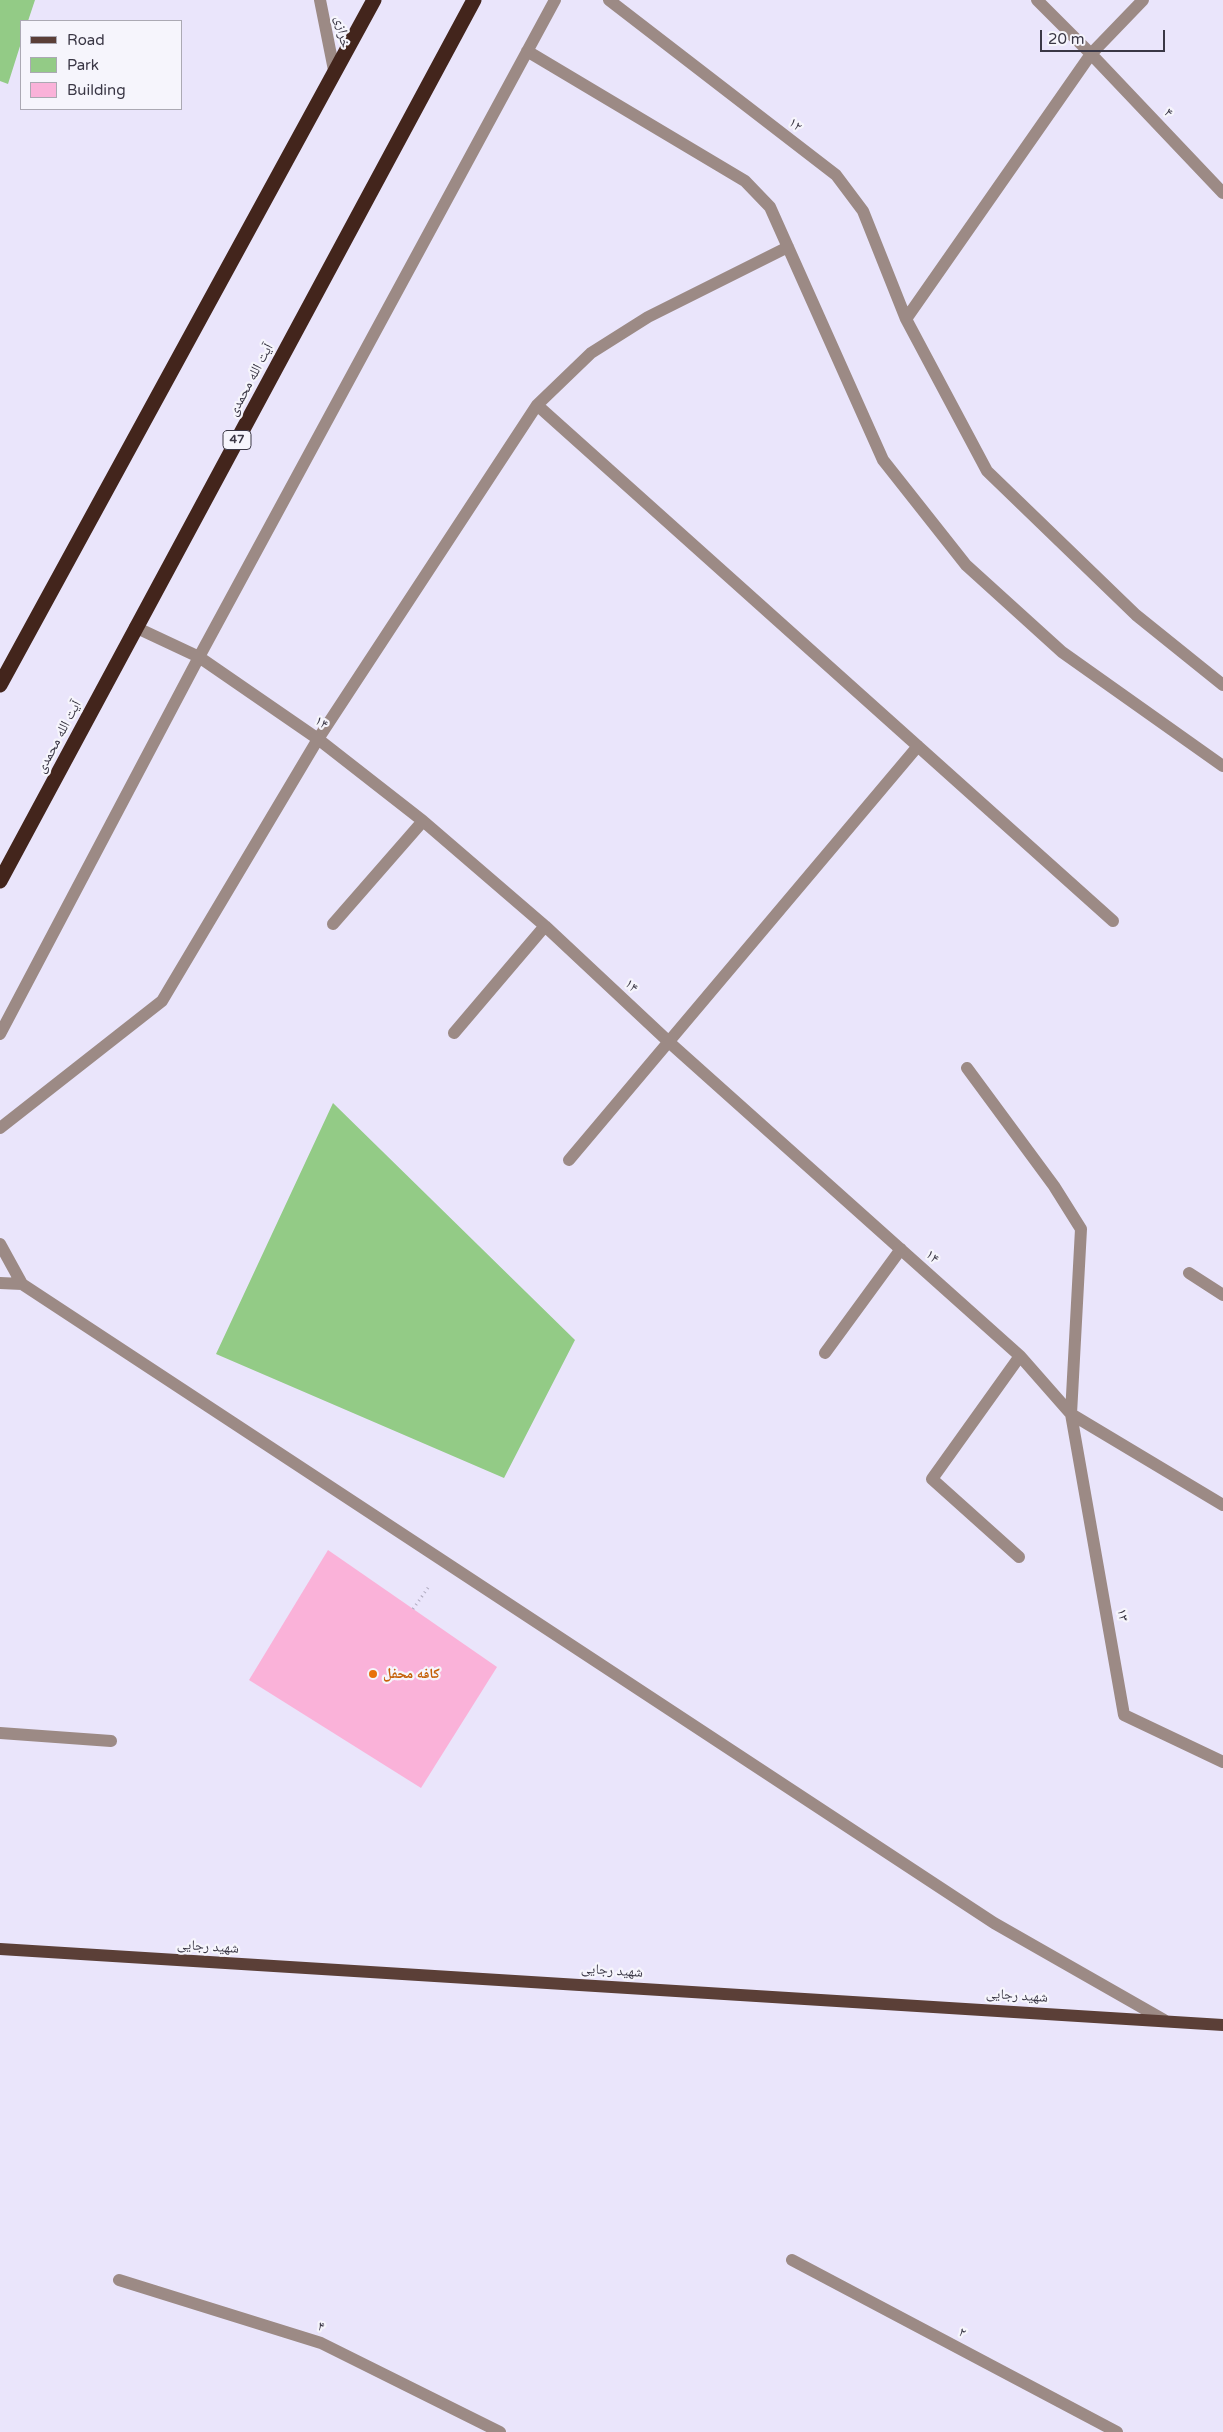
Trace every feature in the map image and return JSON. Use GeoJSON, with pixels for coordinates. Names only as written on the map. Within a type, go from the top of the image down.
{"type":"FeatureCollection","features":[{"type":"Feature","properties":{"kind":"highway"},"geometry":{"type":"LineString","coordinates":[[0,685],[334,70],[374,0]]}},
{"type":"Feature","properties":{"kind":"highway","name":"آیت الله محمدی"},"geometry":{"type":"LineString","coordinates":[[0,881],[474,0]]}},
{"type":"Feature","properties":{"kind":"main road","name":"شهید رجایی"},"geometry":{"type":"LineString","coordinates":[[0,1949],[1223,2025]]}},
{"type":"Feature","properties":{"kind":"street","name":"خرازی"},"geometry":{"type":"LineString","coordinates":[[320,0],[334,70]]}},
{"type":"Feature","properties":{"kind":"street"},"geometry":{"type":"LineString","coordinates":[[0,1034],[199,657],[555,0]]}},
{"type":"Feature","properties":{"kind":"street","name":"۱۲"},"geometry":{"type":"LineString","coordinates":[[609,0],[836,175],[863,211],[906,319],[987,471],[1136,615],[1223,686]]}},
{"type":"Feature","properties":{"kind":"street","name":"۴"},"geometry":{"type":"LineString","coordinates":[[1037,0],[1092,54],[1223,193]]}},
{"type":"Feature","properties":{"kind":"street"},"geometry":{"type":"LineString","coordinates":[[906,319],[1092,54],[1142,0]]}},
{"type":"Feature","properties":{"kind":"street"},"geometry":{"type":"LineString","coordinates":[[527,51],[745,181],[770,208],[883,460],[966,565],[1062,652],[1223,766]]}},
{"type":"Feature","properties":{"kind":"street"},"geometry":{"type":"LineString","coordinates":[[0,1128],[162,1001],[318,739],[537,405],[591,354],[648,316],[788,247]]}},
{"type":"Feature","properties":{"kind":"street"},"geometry":{"type":"LineString","coordinates":[[537,405],[1113,920]]}},
{"type":"Feature","properties":{"kind":"street","name":"۱۴"},"geometry":{"type":"LineString","coordinates":[[135,628],[199,657],[318,739],[423,820],[546,926],[670,1043],[1020,1356],[1071,1414]]}},
{"type":"Feature","properties":{"kind":"street"},"geometry":{"type":"LineString","coordinates":[[569,1160],[670,1043],[918,746]]}},
{"type":"Feature","properties":{"kind":"street"},"geometry":{"type":"LineString","coordinates":[[333,924],[423,820]]}},
{"type":"Feature","properties":{"kind":"street"},"geometry":{"type":"LineString","coordinates":[[454,1033],[546,926]]}},
{"type":"Feature","properties":{"kind":"street"},"geometry":{"type":"LineString","coordinates":[[967,1068],[1054,1186],[1081,1229],[1071,1414],[1223,1505]]}},
{"type":"Feature","properties":{"kind":"street"},"geometry":{"type":"LineString","coordinates":[[0,1244],[22,1284],[994,1924],[1164,2020]]}},
{"type":"Feature","properties":{"kind":"street"},"geometry":{"type":"LineString","coordinates":[[825,1353],[901,1249]]}},
{"type":"Feature","properties":{"kind":"street"},"geometry":{"type":"LineString","coordinates":[[1189,1273],[1223,1295]]}},
{"type":"Feature","properties":{"kind":"street"},"geometry":{"type":"LineString","coordinates":[[0,1283],[22,1284]]}},
{"type":"Feature","properties":{"kind":"street"},"geometry":{"type":"LineString","coordinates":[[1020,1356],[932,1479],[1020,1557]]}},
{"type":"Feature","properties":{"kind":"street","name":"۱۳"},"geometry":{"type":"LineString","coordinates":[[1071,1414],[1124,1715],[1223,1762]]}},
{"type":"Feature","properties":{"kind":"street"},"geometry":{"type":"LineString","coordinates":[[0,1733],[111,1741]]}},
{"type":"Feature","properties":{"kind":"street","name":"۲"},"geometry":{"type":"LineString","coordinates":[[792,2260],[1117,2432]]}},
{"type":"Feature","properties":{"kind":"street","name":"۴"},"geometry":{"type":"LineString","coordinates":[[119,2280],[321,2343],[500,2432]]}},
{"type":"Feature","properties":{"kind":"green space"},"geometry":{"type":"Polygon","coordinates":[[[0,0],[35,0],[28,20],[20,20],[20,46],[8,84],[0,81],[0,0]]]}},
{"type":"Feature","properties":{"kind":"green space"},"geometry":{"type":"Polygon","coordinates":[[[333,1103],[575,1340],[504,1478],[216,1354],[333,1103]]]}},
{"type":"Feature","properties":{"kind":"building","name":"کافه محفل"},"geometry":{"type":"Polygon","coordinates":[[[328,1550],[497,1667],[421,1788],[249,1680],[328,1550]]]}},
{"type":"Feature","properties":{"kind":"place","name":"کافه محفل"},"geometry":{"type":"Point","coordinates":[373,1674]}}]}
